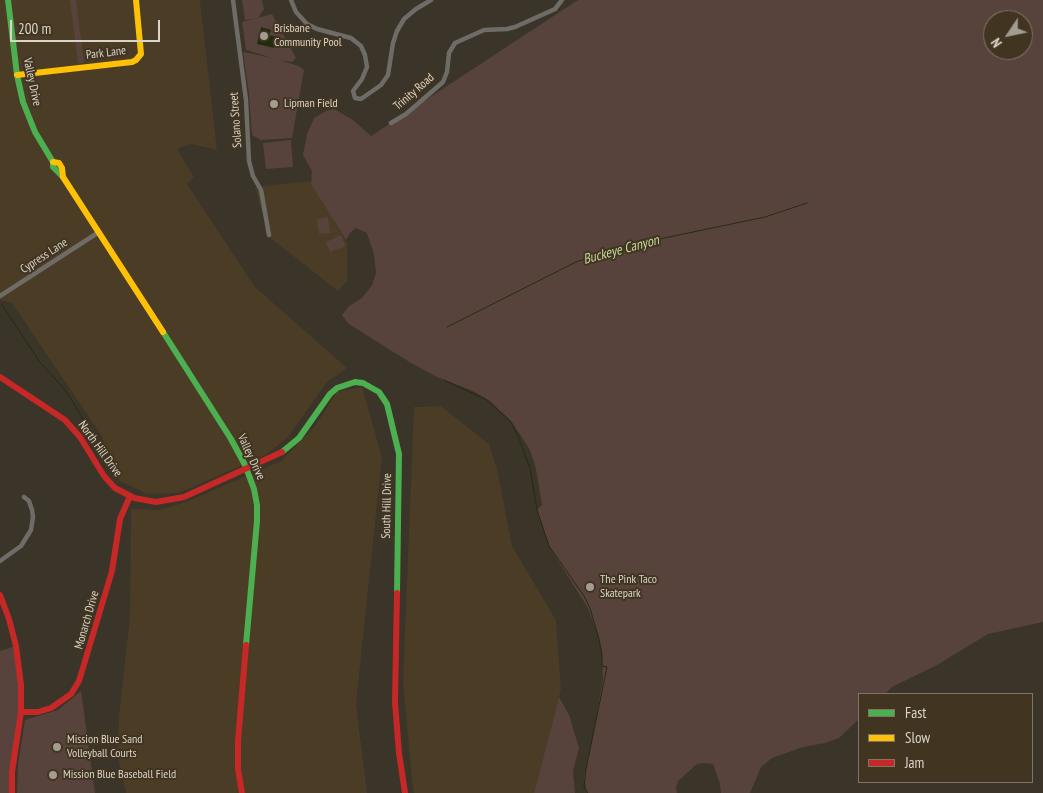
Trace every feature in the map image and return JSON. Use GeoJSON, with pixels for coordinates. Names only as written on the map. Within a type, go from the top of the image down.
{"type":"FeatureCollection","features":[{"type":"Feature","properties":{"kind":"street","name":"Valley Drive"},"geometry":{"type":"LineString","coordinates":[[8,0],[20,91],[28,117],[54,162],[53,168],[64,177],[231,439],[247,469],[255,494],[257,516],[238,742],[238,769],[242,793]]}},
{"type":"Feature","properties":{"kind":"street","name":"Park Lane"},"geometry":{"type":"LineString","coordinates":[[17,75],[136,60],[141,54],[141,45],[136,0]]}},
{"type":"Feature","properties":{"kind":"street","name":"Solano Street"},"geometry":{"type":"LineString","coordinates":[[233,0],[246,100],[249,161],[253,176],[261,190],[270,235]]}},
{"type":"Feature","properties":{"kind":"street"},"geometry":{"type":"LineString","coordinates":[[291,0],[296,12],[307,24],[317,29],[351,38],[361,46],[365,55],[366,67],[362,79],[353,92],[355,98],[361,100],[378,88],[388,75],[393,43],[401,24],[416,8],[431,0]]}},
{"type":"Feature","properties":{"kind":"street","name":"Trinity Road"},"geometry":{"type":"LineString","coordinates":[[391,123],[406,114],[443,82],[447,72],[450,51],[455,43],[484,30],[515,27],[555,9],[562,0]]}},
{"type":"Feature","properties":{"kind":"street","name":"Cypress Lane"},"geometry":{"type":"LineString","coordinates":[[0,296],[99,232]]}},
{"type":"Feature","properties":{"kind":"street","name":"North Hill Drive"},"geometry":{"type":"LineString","coordinates":[[0,377],[65,420],[80,437],[104,476],[115,488],[130,496],[151,502],[172,500],[247,469]]}},
{"type":"Feature","properties":{"kind":"street","name":"South Hill Drive"},"geometry":{"type":"LineString","coordinates":[[247,469],[276,456],[290,447],[302,435],[330,394],[340,386],[355,382],[369,385],[379,392],[387,404],[397,441],[400,467],[395,702],[399,753],[405,793]]}},
{"type":"Feature","properties":{"kind":"street","name":"Monarch Drive"},"geometry":{"type":"LineString","coordinates":[[21,712],[38,712],[52,708],[71,694],[79,681],[112,571],[120,519],[130,496]]}},
{"type":"Feature","properties":{"kind":"street"},"geometry":{"type":"LineString","coordinates":[[0,561],[21,546],[31,530],[32,510],[29,501],[24,497]]}},
{"type":"Feature","properties":{"kind":"street"},"geometry":{"type":"LineString","coordinates":[[0,595],[16,646],[20,679],[21,712],[12,772],[12,793]]}},
{"type":"Feature","properties":{"kind":"shaded area"},"geometry":{"type":"Polygon","coordinates":[[[0,0],[200,0],[217,150],[191,144],[177,149],[194,177],[187,184],[255,287],[347,368],[327,382],[288,437],[266,455],[179,493],[147,494],[120,481],[101,435],[12,303],[0,300],[0,0]]]}},
{"type":"Feature","properties":{"kind":"shaded area"},"geometry":{"type":"Polygon","coordinates":[[[70,0],[76,0],[84,63],[78,63],[70,0]]]}},
{"type":"Feature","properties":{"kind":"shaded area"},"geometry":{"type":"Polygon","coordinates":[[[242,0],[262,0],[264,9],[258,18],[245,20],[242,0]]]}},
{"type":"Feature","properties":{"kind":"shaded area"},"geometry":{"type":"Polygon","coordinates":[[[578,0],[1043,0],[1043,622],[988,634],[937,665],[892,687],[886,693],[858,693],[858,720],[839,738],[803,747],[772,758],[761,767],[750,793],[721,793],[713,764],[705,763],[697,764],[678,781],[677,793],[587,793],[584,777],[603,679],[602,654],[598,635],[588,608],[550,548],[537,510],[542,505],[536,469],[530,450],[512,422],[490,401],[473,391],[437,377],[411,363],[349,324],[342,315],[349,306],[362,298],[372,285],[376,273],[374,254],[367,233],[356,228],[346,240],[311,184],[312,171],[303,155],[307,134],[314,118],[334,109],[353,120],[371,136],[578,0]]]}},
{"type":"Feature","properties":{"kind":"shaded area","name":"Lipman Field"},"geometry":{"type":"Polygon","coordinates":[[[272,14],[296,58],[292,62],[279,60],[299,66],[304,70],[292,138],[261,140],[252,135],[243,52],[273,58],[246,50],[242,22],[272,14]]]}},
{"type":"Feature","properties":{"kind":"shaded area"},"geometry":{"type":"Polygon","coordinates":[[[261,27],[271,30],[269,35],[277,37],[274,48],[257,44],[261,27]]]}},
{"type":"Feature","properties":{"kind":"shaded area"},"geometry":{"type":"Polygon","coordinates":[[[291,140],[293,167],[266,169],[263,143],[291,140]]]}},
{"type":"Feature","properties":{"kind":"shaded area"},"geometry":{"type":"Polygon","coordinates":[[[310,181],[347,243],[347,281],[338,291],[269,237],[255,187],[310,181]]]}},
{"type":"Feature","properties":{"kind":"shaded area"},"geometry":{"type":"Polygon","coordinates":[[[328,217],[330,233],[319,234],[317,219],[328,217]]]}},
{"type":"Feature","properties":{"kind":"shaded area"},"geometry":{"type":"Polygon","coordinates":[[[341,235],[345,246],[330,252],[326,242],[341,235]]]}},
{"type":"Feature","properties":{"kind":"shaded area"},"geometry":{"type":"Polygon","coordinates":[[[362,387],[382,457],[356,704],[367,793],[126,793],[117,753],[130,615],[131,509],[159,510],[186,502],[281,461],[315,426],[337,392],[362,387]]]}},
{"type":"Feature","properties":{"kind":"shaded area"},"geometry":{"type":"Polygon","coordinates":[[[441,406],[489,444],[498,473],[512,546],[556,620],[561,689],[534,793],[414,793],[403,682],[414,407],[441,406]]]}},
{"type":"Feature","properties":{"kind":"shaded area"},"geometry":{"type":"Polygon","coordinates":[[[16,646],[21,685],[12,793],[0,793],[0,651],[16,646]]]}},
{"type":"Feature","properties":{"kind":"shaded area"},"geometry":{"type":"Polygon","coordinates":[[[81,691],[95,793],[17,793],[18,764],[25,720],[58,710],[81,691]]]}},
{"type":"Feature","properties":{"kind":"shaded area"},"geometry":{"type":"Polygon","coordinates":[[[559,697],[569,715],[579,748],[573,771],[575,793],[534,793],[559,697]]]}},
{"type":"Feature","properties":{"kind":"waterway","name":"Buckeye Canyon"},"geometry":{"type":"LineString","coordinates":[[447,327],[576,262],[621,247],[765,217],[807,203]]}},
{"type":"Feature","properties":{"kind":"waterway"},"geometry":{"type":"LineString","coordinates":[[2,305],[39,361],[66,391],[83,419]]}},
{"type":"Feature","properties":{"kind":"waterway"},"geometry":{"type":"LineString","coordinates":[[444,380],[487,400],[510,421],[530,468],[537,510],[549,546],[584,596],[590,608],[599,639],[602,666],[607,667],[586,769],[584,787],[588,793]]}},
{"type":"Feature","properties":{"kind":"traffic: fast"},"geometry":{"type":"LineString","coordinates":[[8,0],[17,75],[23,102],[35,132],[53,162],[53,167],[63,177]]}},
{"type":"Feature","properties":{"kind":"traffic: fast"},"geometry":{"type":"LineString","coordinates":[[163,332],[231,439],[245,465],[254,489],[257,521],[246,645]]}},
{"type":"Feature","properties":{"kind":"traffic: fast"},"geometry":{"type":"LineString","coordinates":[[282,452],[299,438],[330,394],[337,388],[355,382],[363,383],[379,392],[387,404],[399,454],[397,593]]}},
{"type":"Feature","properties":{"kind":"traffic: slow"},"geometry":{"type":"LineString","coordinates":[[17,75],[136,60],[141,54],[136,0]]}},
{"type":"Feature","properties":{"kind":"traffic: slow"},"geometry":{"type":"LineString","coordinates":[[53,162],[59,163],[62,168],[63,177],[163,332]]}},
{"type":"Feature","properties":{"kind":"traffic: jam"},"geometry":{"type":"LineString","coordinates":[[0,377],[65,420],[80,437],[104,476],[115,488],[134,498],[156,502],[184,497],[282,452]]}},
{"type":"Feature","properties":{"kind":"traffic: jam"},"geometry":{"type":"LineString","coordinates":[[21,712],[38,712],[51,708],[71,694],[79,681],[112,571],[120,519],[130,496]]}},
{"type":"Feature","properties":{"kind":"traffic: jam"},"geometry":{"type":"LineString","coordinates":[[397,593],[395,702],[399,753],[405,793]]}},
{"type":"Feature","properties":{"kind":"traffic: jam"},"geometry":{"type":"LineString","coordinates":[[0,595],[16,646],[21,685],[21,712],[12,772],[12,793]]}},
{"type":"Feature","properties":{"kind":"traffic: jam"},"geometry":{"type":"LineString","coordinates":[[242,793],[238,769],[238,741],[246,645]]}},
{"type":"Feature","properties":{"kind":"place","name":"Brisbane Community Pool"},"geometry":{"type":"Point","coordinates":[264,36]}},
{"type":"Feature","properties":{"kind":"place","name":"Lipman Field"},"geometry":{"type":"Point","coordinates":[274,104]}},
{"type":"Feature","properties":{"kind":"place","name":"The Pink Taco Skatepark"},"geometry":{"type":"Point","coordinates":[590,587]}},
{"type":"Feature","properties":{"kind":"place","name":"Mission Blue Sand Volleyball Courts"},"geometry":{"type":"Point","coordinates":[57,747]}},
{"type":"Feature","properties":{"kind":"place","name":"Mission Blue Baseball Field"},"geometry":{"type":"Point","coordinates":[53,775]}}]}
